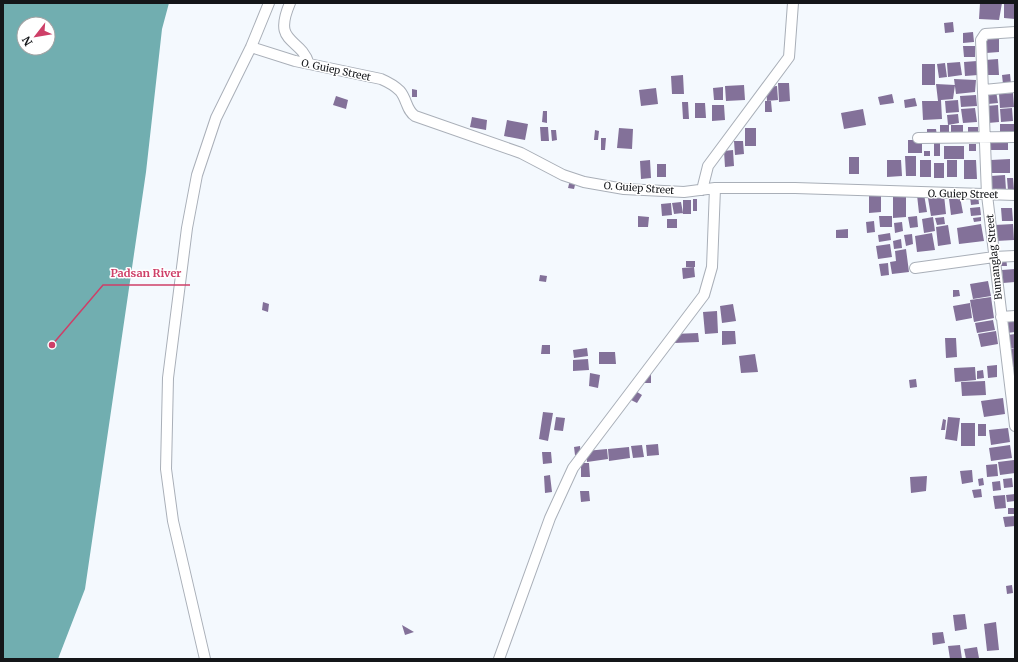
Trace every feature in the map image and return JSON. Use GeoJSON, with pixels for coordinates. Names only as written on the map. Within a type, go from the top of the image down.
{"type":"FeatureCollection","features":[{"type":"Feature","properties":{"kind":"street"},"geometry":{"type":"LineString","coordinates":[[205,659],[173,521],[166,469],[168,378],[187,228],[197,175],[216,118],[251,47],[269,3]]}},
{"type":"Feature","properties":{"kind":"street"},"geometry":{"type":"LineString","coordinates":[[290,3],[285,17],[286,35],[289,40],[303,51],[309,64]]}},
{"type":"Feature","properties":{"kind":"street"},"geometry":{"type":"LineString","coordinates":[[702,190],[708,166],[789,57],[792,3]]}},
{"type":"Feature","properties":{"kind":"street","name":"Bumanglag Street"},"geometry":{"type":"LineString","coordinates":[[1015,32],[985,34],[981,40],[987,195],[1001,317],[1012,374],[1015,426]]}},
{"type":"Feature","properties":{"kind":"street","name":"O. Guiep Street"},"geometry":{"type":"LineString","coordinates":[[251,47],[275,56],[388,82],[400,92],[410,111],[415,116],[522,153],[563,175],[584,182],[624,189],[684,192],[715,188],[795,188],[987,195],[1015,194]]}},
{"type":"Feature","properties":{"kind":"street"},"geometry":{"type":"LineString","coordinates":[[984,90],[1015,87]]}},
{"type":"Feature","properties":{"kind":"street"},"geometry":{"type":"LineString","coordinates":[[918,138],[985,136],[1015,137]]}},
{"type":"Feature","properties":{"kind":"street"},"geometry":{"type":"LineString","coordinates":[[499,659],[550,518],[570,473],[704,295],[712,267],[715,188]]}},
{"type":"Feature","properties":{"kind":"street"},"geometry":{"type":"LineString","coordinates":[[915,268],[994,257],[1015,256]]}},
{"type":"Feature","properties":{"kind":"street"},"geometry":{"type":"LineString","coordinates":[[1001,317],[1015,316]]}},
{"type":"Feature","properties":{"kind":"water"},"geometry":{"type":"Polygon","coordinates":[[[3,3],[169,3],[162,29],[146,172],[85,589],[58,659],[3,659],[3,3]]]}},
{"type":"Feature","properties":{"kind":"building"},"geometry":{"type":"Polygon","coordinates":[[[980,3],[1002,3],[999,20],[979,19],[980,3]]]}},
{"type":"Feature","properties":{"kind":"building"},"geometry":{"type":"Polygon","coordinates":[[[1004,3],[1015,3],[1015,19],[1004,18],[1004,3]]]}},
{"type":"Feature","properties":{"kind":"building"},"geometry":{"type":"Polygon","coordinates":[[[953,22],[954,32],[945,33],[944,23],[953,22]]]}},
{"type":"Feature","properties":{"kind":"building"},"geometry":{"type":"Polygon","coordinates":[[[973,32],[974,42],[963,43],[963,33],[973,32]]]}},
{"type":"Feature","properties":{"kind":"building"},"geometry":{"type":"Polygon","coordinates":[[[985,39],[999,39],[999,52],[986,53],[985,39]]]}},
{"type":"Feature","properties":{"kind":"building"},"geometry":{"type":"Polygon","coordinates":[[[963,46],[975,46],[975,57],[964,57],[963,46]]]}},
{"type":"Feature","properties":{"kind":"building"},"geometry":{"type":"Polygon","coordinates":[[[998,59],[999,75],[986,75],[985,60],[998,59]]]}},
{"type":"Feature","properties":{"kind":"building"},"geometry":{"type":"Polygon","coordinates":[[[977,61],[978,75],[965,76],[964,62],[977,61]]]}},
{"type":"Feature","properties":{"kind":"building"},"geometry":{"type":"Polygon","coordinates":[[[960,62],[962,75],[948,77],[947,63],[960,62]]]}},
{"type":"Feature","properties":{"kind":"building"},"geometry":{"type":"Polygon","coordinates":[[[945,63],[947,77],[939,78],[937,64],[945,63]]]}},
{"type":"Feature","properties":{"kind":"building"},"geometry":{"type":"Polygon","coordinates":[[[922,64],[935,64],[935,85],[922,85],[922,64]]]}},
{"type":"Feature","properties":{"kind":"building"},"geometry":{"type":"Polygon","coordinates":[[[1010,74],[1011,84],[1003,84],[1002,75],[1010,74]]]}},
{"type":"Feature","properties":{"kind":"building"},"geometry":{"type":"Polygon","coordinates":[[[683,75],[684,94],[672,94],[671,76],[683,75]]]}},
{"type":"Feature","properties":{"kind":"building"},"geometry":{"type":"Polygon","coordinates":[[[954,79],[976,80],[975,92],[956,94],[954,79]]]}},
{"type":"Feature","properties":{"kind":"building"},"geometry":{"type":"Polygon","coordinates":[[[778,83],[789,83],[790,101],[779,102],[778,83]]]}},
{"type":"Feature","properties":{"kind":"building"},"geometry":{"type":"Polygon","coordinates":[[[936,84],[955,85],[953,99],[941,100],[942,119],[923,120],[922,101],[938,101],[936,84]]]}},
{"type":"Feature","properties":{"kind":"building"},"geometry":{"type":"Polygon","coordinates":[[[744,85],[745,100],[726,101],[725,86],[744,85]]]}},
{"type":"Feature","properties":{"kind":"building"},"geometry":{"type":"Polygon","coordinates":[[[777,86],[778,100],[767,101],[766,87],[777,86]]]}},
{"type":"Feature","properties":{"kind":"building"},"geometry":{"type":"Polygon","coordinates":[[[723,87],[723,100],[714,100],[713,88],[723,87]]]}},
{"type":"Feature","properties":{"kind":"building"},"geometry":{"type":"Polygon","coordinates":[[[656,88],[658,104],[641,106],[639,90],[656,88]]]}},
{"type":"Feature","properties":{"kind":"building"},"geometry":{"type":"Polygon","coordinates":[[[412,89],[417,90],[417,97],[412,97],[412,89]]]}},
{"type":"Feature","properties":{"kind":"building"},"geometry":{"type":"Polygon","coordinates":[[[996,91],[998,103],[988,104],[986,92],[996,91]]]}},
{"type":"Feature","properties":{"kind":"building"},"geometry":{"type":"Polygon","coordinates":[[[1013,93],[1014,107],[1000,108],[999,94],[1013,93]]]}},
{"type":"Feature","properties":{"kind":"building"},"geometry":{"type":"Polygon","coordinates":[[[892,94],[894,103],[880,105],[878,97],[892,94]]]}},
{"type":"Feature","properties":{"kind":"building"},"geometry":{"type":"Polygon","coordinates":[[[976,95],[977,106],[961,107],[960,96],[976,95]]]}},
{"type":"Feature","properties":{"kind":"building"},"geometry":{"type":"Polygon","coordinates":[[[336,96],[348,100],[346,109],[333,105],[336,96]]]}},
{"type":"Feature","properties":{"kind":"building"},"geometry":{"type":"Polygon","coordinates":[[[915,98],[917,106],[905,108],[904,100],[915,98]]]}},
{"type":"Feature","properties":{"kind":"building"},"geometry":{"type":"Polygon","coordinates":[[[958,100],[959,112],[946,113],[945,101],[958,100]]]}},
{"type":"Feature","properties":{"kind":"building"},"geometry":{"type":"Polygon","coordinates":[[[765,101],[771,101],[772,112],[765,112],[765,101]]]}},
{"type":"Feature","properties":{"kind":"building"},"geometry":{"type":"Polygon","coordinates":[[[682,102],[688,102],[689,119],[683,119],[682,102]]]}},
{"type":"Feature","properties":{"kind":"building"},"geometry":{"type":"Polygon","coordinates":[[[695,103],[705,103],[706,118],[695,118],[695,103]]]}},
{"type":"Feature","properties":{"kind":"building"},"geometry":{"type":"Polygon","coordinates":[[[712,105],[724,105],[725,120],[712,121],[712,105]]]}},
{"type":"Feature","properties":{"kind":"building"},"geometry":{"type":"Polygon","coordinates":[[[998,105],[999,122],[988,123],[986,106],[998,105]]]}},
{"type":"Feature","properties":{"kind":"building"},"geometry":{"type":"Polygon","coordinates":[[[975,108],[977,122],[963,123],[961,109],[975,108]]]}},
{"type":"Feature","properties":{"kind":"building"},"geometry":{"type":"Polygon","coordinates":[[[1012,108],[1013,121],[1001,122],[1000,109],[1012,108]]]}},
{"type":"Feature","properties":{"kind":"building"},"geometry":{"type":"Polygon","coordinates":[[[863,109],[866,125],[844,129],[841,113],[863,109]]]}},
{"type":"Feature","properties":{"kind":"building"},"geometry":{"type":"Polygon","coordinates":[[[543,111],[547,111],[547,123],[542,122],[543,111]]]}},
{"type":"Feature","properties":{"kind":"building"},"geometry":{"type":"Polygon","coordinates":[[[958,114],[959,123],[948,125],[947,115],[958,114]]]}},
{"type":"Feature","properties":{"kind":"building"},"geometry":{"type":"Polygon","coordinates":[[[472,117],[487,120],[486,130],[470,127],[472,117]]]}},
{"type":"Feature","properties":{"kind":"building"},"geometry":{"type":"Polygon","coordinates":[[[507,120],[528,124],[525,140],[504,136],[507,120]]]}},
{"type":"Feature","properties":{"kind":"building"},"geometry":{"type":"Polygon","coordinates":[[[1000,124],[1015,124],[1015,134],[1000,134],[1000,124]]]}},
{"type":"Feature","properties":{"kind":"building"},"geometry":{"type":"Polygon","coordinates":[[[940,125],[949,125],[949,135],[940,135],[940,125]]]}},
{"type":"Feature","properties":{"kind":"building"},"geometry":{"type":"Polygon","coordinates":[[[951,125],[963,125],[963,136],[951,136],[951,125]]]}},
{"type":"Feature","properties":{"kind":"building"},"geometry":{"type":"Polygon","coordinates":[[[540,127],[548,127],[549,141],[541,141],[540,127]]]}},
{"type":"Feature","properties":{"kind":"building"},"geometry":{"type":"Polygon","coordinates":[[[968,127],[978,127],[978,135],[968,135],[968,127]]]}},
{"type":"Feature","properties":{"kind":"building"},"geometry":{"type":"Polygon","coordinates":[[[619,128],[633,129],[632,149],[617,148],[619,128]]]}},
{"type":"Feature","properties":{"kind":"building"},"geometry":{"type":"Polygon","coordinates":[[[745,128],[756,128],[756,146],[745,146],[745,128]]]}},
{"type":"Feature","properties":{"kind":"building"},"geometry":{"type":"Polygon","coordinates":[[[927,129],[936,129],[937,136],[927,136],[927,129]]]}},
{"type":"Feature","properties":{"kind":"building"},"geometry":{"type":"Polygon","coordinates":[[[551,130],[556,130],[557,140],[552,141],[551,130]]]}},
{"type":"Feature","properties":{"kind":"building"},"geometry":{"type":"Polygon","coordinates":[[[595,130],[599,131],[598,140],[594,140],[595,130]]]}},
{"type":"Feature","properties":{"kind":"building"},"geometry":{"type":"Polygon","coordinates":[[[601,138],[606,138],[605,150],[601,150],[601,138]]]}},
{"type":"Feature","properties":{"kind":"building"},"geometry":{"type":"Polygon","coordinates":[[[908,140],[922,140],[922,153],[908,153],[908,140]]]}},
{"type":"Feature","properties":{"kind":"building"},"geometry":{"type":"Polygon","coordinates":[[[991,140],[1008,140],[1008,150],[991,150],[991,140]]]}},
{"type":"Feature","properties":{"kind":"building"},"geometry":{"type":"Polygon","coordinates":[[[734,141],[743,141],[744,154],[735,155],[734,141]]]}},
{"type":"Feature","properties":{"kind":"building"},"geometry":{"type":"Polygon","coordinates":[[[934,142],[940,142],[940,156],[934,156],[934,142]]]}},
{"type":"Feature","properties":{"kind":"building"},"geometry":{"type":"Polygon","coordinates":[[[969,144],[976,144],[976,151],[969,151],[969,144]]]}},
{"type":"Feature","properties":{"kind":"building"},"geometry":{"type":"Polygon","coordinates":[[[944,146],[964,146],[964,159],[944,159],[944,146]]]}},
{"type":"Feature","properties":{"kind":"building"},"geometry":{"type":"Polygon","coordinates":[[[733,150],[734,166],[725,167],[724,151],[733,150]]]}},
{"type":"Feature","properties":{"kind":"building"},"geometry":{"type":"Polygon","coordinates":[[[924,151],[930,151],[930,156],[924,156],[924,151]]]}},
{"type":"Feature","properties":{"kind":"building"},"geometry":{"type":"Polygon","coordinates":[[[905,156],[916,156],[916,176],[906,176],[905,156]]]}},
{"type":"Feature","properties":{"kind":"building"},"geometry":{"type":"Polygon","coordinates":[[[849,157],[859,157],[859,174],[849,174],[849,157]]]}},
{"type":"Feature","properties":{"kind":"building"},"geometry":{"type":"Polygon","coordinates":[[[1010,159],[1010,173],[991,173],[991,160],[1010,159]]]}},
{"type":"Feature","properties":{"kind":"building"},"geometry":{"type":"Polygon","coordinates":[[[650,160],[651,178],[641,179],[640,161],[650,160]]]}},
{"type":"Feature","properties":{"kind":"building"},"geometry":{"type":"Polygon","coordinates":[[[887,160],[901,160],[902,176],[887,177],[887,160]]]}},
{"type":"Feature","properties":{"kind":"building"},"geometry":{"type":"Polygon","coordinates":[[[920,160],[931,160],[931,177],[920,177],[920,160]]]}},
{"type":"Feature","properties":{"kind":"building"},"geometry":{"type":"Polygon","coordinates":[[[947,160],[957,160],[957,177],[947,177],[947,160]]]}},
{"type":"Feature","properties":{"kind":"building"},"geometry":{"type":"Polygon","coordinates":[[[964,160],[976,160],[977,179],[964,179],[964,160]]]}},
{"type":"Feature","properties":{"kind":"building"},"geometry":{"type":"Polygon","coordinates":[[[934,163],[944,163],[944,178],[934,178],[934,163]]]}},
{"type":"Feature","properties":{"kind":"building"},"geometry":{"type":"Polygon","coordinates":[[[657,164],[666,164],[666,177],[657,177],[657,164]]]}},
{"type":"Feature","properties":{"kind":"building"},"geometry":{"type":"Polygon","coordinates":[[[1005,175],[1006,190],[992,191],[991,176],[1005,175]]]}},
{"type":"Feature","properties":{"kind":"building"},"geometry":{"type":"Polygon","coordinates":[[[1007,178],[1013,178],[1014,190],[1008,191],[1007,178]]]}},
{"type":"Feature","properties":{"kind":"building"},"geometry":{"type":"Polygon","coordinates":[[[570,180],[576,181],[574,189],[568,188],[570,180]]]}},
{"type":"Feature","properties":{"kind":"building"},"geometry":{"type":"Polygon","coordinates":[[[924,194],[927,212],[919,213],[917,195],[924,194]]]}},
{"type":"Feature","properties":{"kind":"building"},"geometry":{"type":"Polygon","coordinates":[[[869,195],[881,195],[881,212],[869,213],[869,195]]]}},
{"type":"Feature","properties":{"kind":"building"},"geometry":{"type":"Polygon","coordinates":[[[944,195],[946,214],[931,216],[928,198],[944,195]]]}},
{"type":"Feature","properties":{"kind":"building"},"geometry":{"type":"Polygon","coordinates":[[[978,195],[979,204],[971,205],[970,197],[978,195]]]}},
{"type":"Feature","properties":{"kind":"building"},"geometry":{"type":"Polygon","coordinates":[[[893,196],[906,196],[906,217],[893,218],[893,196]]]}},
{"type":"Feature","properties":{"kind":"building"},"geometry":{"type":"Polygon","coordinates":[[[960,197],[963,213],[951,215],[949,199],[960,197]]]}},
{"type":"Feature","properties":{"kind":"building"},"geometry":{"type":"Polygon","coordinates":[[[693,199],[697,199],[697,211],[693,211],[693,199]]]}},
{"type":"Feature","properties":{"kind":"building"},"geometry":{"type":"Polygon","coordinates":[[[683,200],[691,200],[691,214],[683,214],[683,200]]]}},
{"type":"Feature","properties":{"kind":"building"},"geometry":{"type":"Polygon","coordinates":[[[681,202],[683,213],[674,214],[672,203],[681,202]]]}},
{"type":"Feature","properties":{"kind":"building"},"geometry":{"type":"Polygon","coordinates":[[[671,203],[672,215],[662,216],[661,204],[671,203]]]}},
{"type":"Feature","properties":{"kind":"building"},"geometry":{"type":"Polygon","coordinates":[[[980,207],[981,215],[971,216],[970,208],[980,207]]]}},
{"type":"Feature","properties":{"kind":"building"},"geometry":{"type":"Polygon","coordinates":[[[1001,208],[1012,208],[1013,221],[1002,221],[1001,208]]]}},
{"type":"Feature","properties":{"kind":"building"},"geometry":{"type":"Polygon","coordinates":[[[638,216],[649,217],[648,227],[638,227],[638,216]]]}},
{"type":"Feature","properties":{"kind":"building"},"geometry":{"type":"Polygon","coordinates":[[[879,216],[892,216],[892,227],[880,227],[879,216]]]}},
{"type":"Feature","properties":{"kind":"building"},"geometry":{"type":"Polygon","coordinates":[[[917,216],[918,227],[910,228],[908,217],[917,216]]]}},
{"type":"Feature","properties":{"kind":"building"},"geometry":{"type":"Polygon","coordinates":[[[933,217],[935,231],[924,233],[922,219],[933,217]]]}},
{"type":"Feature","properties":{"kind":"building"},"geometry":{"type":"Polygon","coordinates":[[[944,217],[945,224],[937,225],[935,218],[944,217]]]}},
{"type":"Feature","properties":{"kind":"building"},"geometry":{"type":"Polygon","coordinates":[[[981,217],[981,221],[974,222],[973,218],[981,217]]]}},
{"type":"Feature","properties":{"kind":"building"},"geometry":{"type":"Polygon","coordinates":[[[667,219],[677,219],[677,228],[667,228],[667,219]]]}},
{"type":"Feature","properties":{"kind":"building"},"geometry":{"type":"Polygon","coordinates":[[[874,221],[875,232],[867,233],[866,222],[874,221]]]}},
{"type":"Feature","properties":{"kind":"building"},"geometry":{"type":"Polygon","coordinates":[[[902,222],[903,231],[895,233],[894,223],[902,222]]]}},
{"type":"Feature","properties":{"kind":"building"},"geometry":{"type":"Polygon","coordinates":[[[981,224],[984,241],[959,244],[957,228],[981,224]]]}},
{"type":"Feature","properties":{"kind":"building"},"geometry":{"type":"Polygon","coordinates":[[[1013,224],[1014,240],[996,241],[995,225],[1013,224]]]}},
{"type":"Feature","properties":{"kind":"building"},"geometry":{"type":"Polygon","coordinates":[[[948,225],[951,244],[938,246],[936,227],[948,225]]]}},
{"type":"Feature","properties":{"kind":"building"},"geometry":{"type":"Polygon","coordinates":[[[848,229],[848,238],[836,238],[836,230],[848,229]]]}},
{"type":"Feature","properties":{"kind":"building"},"geometry":{"type":"Polygon","coordinates":[[[890,233],[891,240],[879,242],[878,235],[890,233]]]}},
{"type":"Feature","properties":{"kind":"building"},"geometry":{"type":"Polygon","coordinates":[[[932,233],[935,250],[917,252],[915,236],[932,233]]]}},
{"type":"Feature","properties":{"kind":"building"},"geometry":{"type":"Polygon","coordinates":[[[912,234],[913,244],[906,246],[904,235],[912,234]]]}},
{"type":"Feature","properties":{"kind":"building"},"geometry":{"type":"Polygon","coordinates":[[[901,239],[902,248],[894,249],[893,241],[901,239]]]}},
{"type":"Feature","properties":{"kind":"building"},"geometry":{"type":"Polygon","coordinates":[[[890,244],[892,257],[878,259],[876,246],[890,244]]]}},
{"type":"Feature","properties":{"kind":"building"},"geometry":{"type":"Polygon","coordinates":[[[906,249],[909,272],[892,274],[890,262],[896,261],[895,251],[906,249]]]}},
{"type":"Feature","properties":{"kind":"building"},"geometry":{"type":"Polygon","coordinates":[[[1006,257],[1007,266],[999,266],[998,258],[1006,257]]]}},
{"type":"Feature","properties":{"kind":"building"},"geometry":{"type":"Polygon","coordinates":[[[686,261],[695,261],[695,267],[686,267],[686,261]]]}},
{"type":"Feature","properties":{"kind":"building"},"geometry":{"type":"Polygon","coordinates":[[[888,263],[889,275],[881,276],[879,264],[888,263]]]}},
{"type":"Feature","properties":{"kind":"building"},"geometry":{"type":"Polygon","coordinates":[[[694,267],[695,277],[683,279],[682,268],[694,267]]]}},
{"type":"Feature","properties":{"kind":"building"},"geometry":{"type":"Polygon","coordinates":[[[1015,269],[1015,282],[1003,283],[1002,270],[1015,269]]]}},
{"type":"Feature","properties":{"kind":"building"},"geometry":{"type":"Polygon","coordinates":[[[540,275],[547,276],[546,282],[539,281],[540,275]]]}},
{"type":"Feature","properties":{"kind":"building"},"geometry":{"type":"Polygon","coordinates":[[[988,281],[991,296],[973,299],[970,284],[988,281]]]}},
{"type":"Feature","properties":{"kind":"building"},"geometry":{"type":"Polygon","coordinates":[[[953,290],[959,290],[960,296],[953,297],[953,290]]]}},
{"type":"Feature","properties":{"kind":"building"},"geometry":{"type":"Polygon","coordinates":[[[991,297],[994,318],[974,322],[970,300],[991,297]]]}},
{"type":"Feature","properties":{"kind":"building"},"geometry":{"type":"Polygon","coordinates":[[[263,302],[269,304],[268,312],[262,310],[263,302]]]}},
{"type":"Feature","properties":{"kind":"building"},"geometry":{"type":"Polygon","coordinates":[[[970,303],[972,318],[956,321],[953,306],[970,303]]]}},
{"type":"Feature","properties":{"kind":"building"},"geometry":{"type":"Polygon","coordinates":[[[733,304],[736,321],[722,323],[720,306],[733,304]]]}},
{"type":"Feature","properties":{"kind":"building"},"geometry":{"type":"Polygon","coordinates":[[[717,311],[718,333],[705,334],[703,312],[717,311]]]}},
{"type":"Feature","properties":{"kind":"building"},"geometry":{"type":"Polygon","coordinates":[[[1015,318],[1015,332],[1007,333],[1006,320],[1015,318]]]}},
{"type":"Feature","properties":{"kind":"building"},"geometry":{"type":"Polygon","coordinates":[[[993,320],[995,330],[977,333],[975,323],[993,320]]]}},
{"type":"Feature","properties":{"kind":"building"},"geometry":{"type":"Polygon","coordinates":[[[722,331],[735,331],[736,344],[722,345],[722,331]]]}},
{"type":"Feature","properties":{"kind":"building"},"geometry":{"type":"Polygon","coordinates":[[[996,331],[998,344],[981,347],[978,334],[996,331]]]}},
{"type":"Feature","properties":{"kind":"building"},"geometry":{"type":"Polygon","coordinates":[[[698,333],[699,342],[674,343],[674,334],[698,333]]]}},
{"type":"Feature","properties":{"kind":"building"},"geometry":{"type":"Polygon","coordinates":[[[1015,334],[1015,348],[1010,348],[1008,335],[1015,334]]]}},
{"type":"Feature","properties":{"kind":"building"},"geometry":{"type":"Polygon","coordinates":[[[945,338],[956,338],[957,357],[946,358],[945,338]]]}},
{"type":"Feature","properties":{"kind":"building"},"geometry":{"type":"Polygon","coordinates":[[[542,345],[550,345],[550,354],[541,354],[542,345]]]}},
{"type":"Feature","properties":{"kind":"building"},"geometry":{"type":"Polygon","coordinates":[[[587,348],[588,356],[574,358],[573,350],[587,348]]]}},
{"type":"Feature","properties":{"kind":"building"},"geometry":{"type":"Polygon","coordinates":[[[1015,348],[1015,367],[1013,367],[1010,349],[1015,348]]]}},
{"type":"Feature","properties":{"kind":"building"},"geometry":{"type":"Polygon","coordinates":[[[599,352],[615,352],[616,364],[599,364],[599,352]]]}},
{"type":"Feature","properties":{"kind":"building"},"geometry":{"type":"Polygon","coordinates":[[[755,354],[758,372],[741,373],[739,356],[755,354]]]}},
{"type":"Feature","properties":{"kind":"building"},"geometry":{"type":"Polygon","coordinates":[[[588,359],[589,370],[573,371],[573,360],[588,359]]]}},
{"type":"Feature","properties":{"kind":"building"},"geometry":{"type":"Polygon","coordinates":[[[997,365],[997,377],[988,378],[987,366],[997,365]]]}},
{"type":"Feature","properties":{"kind":"building"},"geometry":{"type":"Polygon","coordinates":[[[975,367],[976,380],[955,382],[954,368],[975,367]]]}},
{"type":"Feature","properties":{"kind":"building"},"geometry":{"type":"Polygon","coordinates":[[[983,370],[984,378],[977,379],[977,371],[983,370]]]}},
{"type":"Feature","properties":{"kind":"building"},"geometry":{"type":"Polygon","coordinates":[[[590,373],[600,375],[598,388],[589,386],[590,373]]]}},
{"type":"Feature","properties":{"kind":"building"},"geometry":{"type":"Polygon","coordinates":[[[645,374],[651,374],[651,383],[645,383],[645,374]]]}},
{"type":"Feature","properties":{"kind":"building"},"geometry":{"type":"Polygon","coordinates":[[[916,379],[917,387],[910,388],[909,380],[916,379]]]}},
{"type":"Feature","properties":{"kind":"building"},"geometry":{"type":"Polygon","coordinates":[[[985,381],[986,395],[962,396],[961,382],[985,381]]]}},
{"type":"Feature","properties":{"kind":"building"},"geometry":{"type":"Polygon","coordinates":[[[634,390],[642,395],[637,403],[629,399],[634,390]]]}},
{"type":"Feature","properties":{"kind":"building"},"geometry":{"type":"Polygon","coordinates":[[[1003,398],[1005,414],[984,417],[981,401],[1003,398]]]}},
{"type":"Feature","properties":{"kind":"building"},"geometry":{"type":"Polygon","coordinates":[[[543,412],[553,413],[548,441],[539,439],[543,412]]]}},
{"type":"Feature","properties":{"kind":"building"},"geometry":{"type":"Polygon","coordinates":[[[556,417],[565,418],[563,431],[554,430],[556,417]]]}},
{"type":"Feature","properties":{"kind":"building"},"geometry":{"type":"Polygon","coordinates":[[[948,417],[960,418],[957,441],[945,439],[948,417]]]}},
{"type":"Feature","properties":{"kind":"building"},"geometry":{"type":"Polygon","coordinates":[[[943,419],[946,420],[945,430],[941,430],[943,419]]]}},
{"type":"Feature","properties":{"kind":"building"},"geometry":{"type":"Polygon","coordinates":[[[961,423],[975,423],[975,446],[961,446],[961,423]]]}},
{"type":"Feature","properties":{"kind":"building"},"geometry":{"type":"Polygon","coordinates":[[[978,424],[986,424],[986,436],[978,436],[978,424]]]}},
{"type":"Feature","properties":{"kind":"building"},"geometry":{"type":"Polygon","coordinates":[[[1008,428],[1010,442],[991,445],[989,430],[1008,428]]]}},
{"type":"Feature","properties":{"kind":"building"},"geometry":{"type":"Polygon","coordinates":[[[658,444],[659,455],[647,456],[646,445],[658,444]]]}},
{"type":"Feature","properties":{"kind":"building"},"geometry":{"type":"Polygon","coordinates":[[[642,445],[644,457],[633,458],[631,446],[642,445]]]}},
{"type":"Feature","properties":{"kind":"building"},"geometry":{"type":"Polygon","coordinates":[[[1010,445],[1012,458],[991,461],[989,448],[1010,445]]]}},
{"type":"Feature","properties":{"kind":"building"},"geometry":{"type":"Polygon","coordinates":[[[580,446],[581,455],[575,455],[574,447],[580,446]]]}},
{"type":"Feature","properties":{"kind":"building"},"geometry":{"type":"Polygon","coordinates":[[[629,447],[630,458],[609,461],[608,449],[629,447]]]}},
{"type":"Feature","properties":{"kind":"building"},"geometry":{"type":"Polygon","coordinates":[[[607,449],[608,459],[587,462],[586,451],[607,449]]]}},
{"type":"Feature","properties":{"kind":"building"},"geometry":{"type":"Polygon","coordinates":[[[542,452],[551,452],[552,463],[543,464],[542,452]]]}},
{"type":"Feature","properties":{"kind":"building"},"geometry":{"type":"Polygon","coordinates":[[[1014,460],[1015,473],[1000,475],[998,462],[1014,460]]]}},
{"type":"Feature","properties":{"kind":"building"},"geometry":{"type":"Polygon","coordinates":[[[581,463],[589,463],[590,477],[581,477],[581,463]]]}},
{"type":"Feature","properties":{"kind":"building"},"geometry":{"type":"Polygon","coordinates":[[[997,464],[998,476],[987,477],[986,465],[997,464]]]}},
{"type":"Feature","properties":{"kind":"building"},"geometry":{"type":"Polygon","coordinates":[[[972,470],[973,482],[962,484],[960,471],[972,470]]]}},
{"type":"Feature","properties":{"kind":"building"},"geometry":{"type":"Polygon","coordinates":[[[550,475],[552,492],[545,493],[544,476],[550,475]]]}},
{"type":"Feature","properties":{"kind":"building"},"geometry":{"type":"Polygon","coordinates":[[[927,476],[926,491],[911,493],[910,477],[927,476]]]}},
{"type":"Feature","properties":{"kind":"building"},"geometry":{"type":"Polygon","coordinates":[[[983,478],[984,485],[979,486],[978,479],[983,478]]]}},
{"type":"Feature","properties":{"kind":"building"},"geometry":{"type":"Polygon","coordinates":[[[1012,478],[1013,487],[1004,488],[1003,479],[1012,478]]]}},
{"type":"Feature","properties":{"kind":"building"},"geometry":{"type":"Polygon","coordinates":[[[1000,481],[1001,490],[993,491],[992,482],[1000,481]]]}},
{"type":"Feature","properties":{"kind":"building"},"geometry":{"type":"Polygon","coordinates":[[[981,489],[982,497],[974,498],[972,490],[981,489]]]}},
{"type":"Feature","properties":{"kind":"building"},"geometry":{"type":"Polygon","coordinates":[[[580,491],[589,491],[590,501],[581,502],[580,491]]]}},
{"type":"Feature","properties":{"kind":"building"},"geometry":{"type":"Polygon","coordinates":[[[1015,494],[1015,501],[1007,502],[1006,495],[1015,494]]]}},
{"type":"Feature","properties":{"kind":"building"},"geometry":{"type":"Polygon","coordinates":[[[1005,495],[1006,508],[995,509],[993,496],[1005,495]]]}},
{"type":"Feature","properties":{"kind":"building"},"geometry":{"type":"Polygon","coordinates":[[[1008,508],[1015,508],[1015,514],[1008,514],[1008,508]]]}},
{"type":"Feature","properties":{"kind":"building"},"geometry":{"type":"Polygon","coordinates":[[[1015,516],[1015,526],[1005,527],[1003,517],[1015,516]]]}},
{"type":"Feature","properties":{"kind":"building"},"geometry":{"type":"Polygon","coordinates":[[[1012,585],[1013,593],[1007,594],[1006,586],[1012,585]]]}},
{"type":"Feature","properties":{"kind":"building"},"geometry":{"type":"Polygon","coordinates":[[[965,614],[967,629],[955,631],[953,615],[965,614]]]}},
{"type":"Feature","properties":{"kind":"building"},"geometry":{"type":"Polygon","coordinates":[[[996,622],[999,650],[987,651],[984,624],[996,622]]]}},
{"type":"Feature","properties":{"kind":"building"},"geometry":{"type":"Polygon","coordinates":[[[402,625],[414,632],[405,635],[402,625]]]}},
{"type":"Feature","properties":{"kind":"building"},"geometry":{"type":"Polygon","coordinates":[[[943,632],[945,643],[933,645],[932,633],[943,632]]]}},
{"type":"Feature","properties":{"kind":"building"},"geometry":{"type":"Polygon","coordinates":[[[960,645],[962,659],[950,659],[948,646],[960,645]]]}},
{"type":"Feature","properties":{"kind":"building"},"geometry":{"type":"Polygon","coordinates":[[[977,647],[979,658],[966,659],[964,649],[977,647]]]}},
{"type":"Feature","properties":{"kind":"place","name":"Padsan River"},"geometry":{"type":"Point","coordinates":[52,345]}}]}
